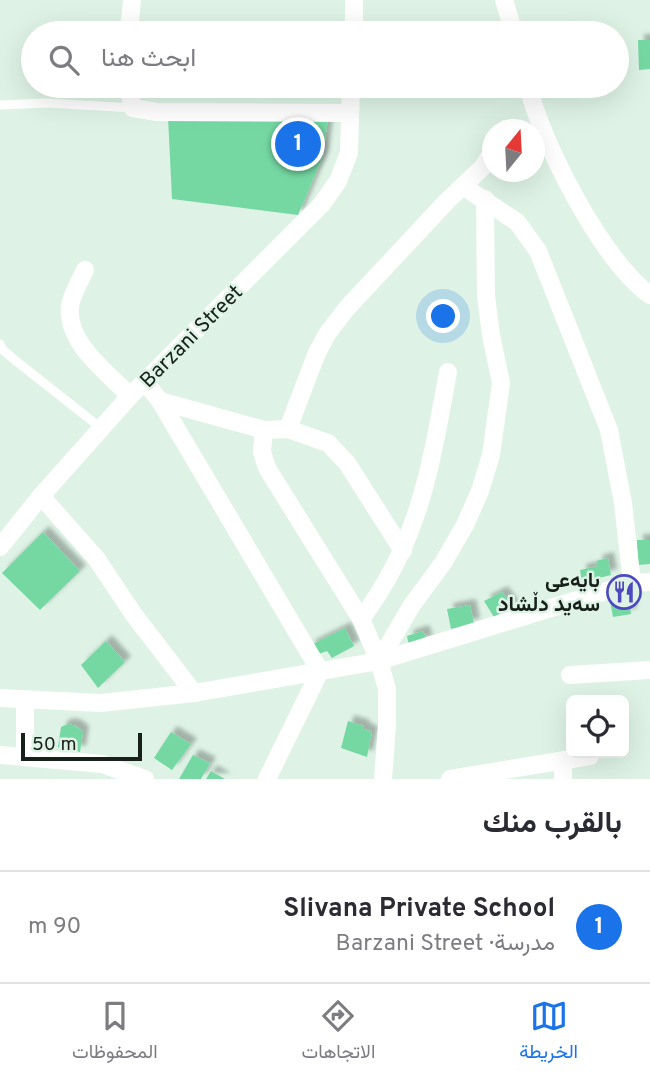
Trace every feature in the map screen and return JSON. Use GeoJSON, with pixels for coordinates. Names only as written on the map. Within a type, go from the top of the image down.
{"type":"FeatureCollection","features":[{"type":"Feature","properties":{"kind":"street"},"geometry":{"type":"LineString","coordinates":[[130,21],[132,0]]}},
{"type":"Feature","properties":{"kind":"street"},"geometry":{"type":"LineString","coordinates":[[354,0],[354,21]]}},
{"type":"Feature","properties":{"kind":"street"},"geometry":{"type":"LineString","coordinates":[[504,0],[510,21]]}},
{"type":"Feature","properties":{"kind":"street"},"geometry":{"type":"LineString","coordinates":[[131,98],[133,108],[157,113],[349,113]]}},
{"type":"Feature","properties":{"kind":"street","name":"Barzani Street"},"geometry":{"type":"LineString","coordinates":[[0,547],[41,496],[130,396],[322,204],[338,181],[349,153],[350,98]]}},
{"type":"Feature","properties":{"kind":"street"},"geometry":{"type":"LineString","coordinates":[[531,98],[535,119]]}},
{"type":"Feature","properties":{"kind":"street"},"geometry":{"type":"LineString","coordinates":[[545,147],[612,255],[638,286],[650,295]]}},
{"type":"Feature","properties":{"kind":"street"},"geometry":{"type":"LineString","coordinates":[[288,429],[316,355],[327,334],[347,308],[482,169]]}},
{"type":"Feature","properties":{"kind":"street"},"geometry":{"type":"LineString","coordinates":[[0,698],[101,703],[194,693],[379,661],[641,582],[603,408],[589,382],[538,251],[517,222],[463,186]]}},
{"type":"Feature","properties":{"kind":"street"},"geometry":{"type":"LineString","coordinates":[[379,661],[465,525],[491,456],[501,383],[486,296],[485,199]]}},
{"type":"Feature","properties":{"kind":"street"},"geometry":{"type":"LineString","coordinates":[[85,270],[70,302],[70,317],[78,341],[130,396]]}},
{"type":"Feature","properties":{"kind":"street"},"geometry":{"type":"LineString","coordinates":[[361,620],[381,593],[417,517],[432,463],[448,372]]}},
{"type":"Feature","properties":{"kind":"street"},"geometry":{"type":"LineString","coordinates":[[145,382],[160,401],[320,671]]}},
{"type":"Feature","properties":{"kind":"street"},"geometry":{"type":"LineString","coordinates":[[160,401],[264,430],[288,429],[328,443],[347,463],[403,551]]}},
{"type":"Feature","properties":{"kind":"street"},"geometry":{"type":"LineString","coordinates":[[264,430],[262,452],[267,468],[361,620],[379,661],[387,690],[383,779]]}},
{"type":"Feature","properties":{"kind":"street"},"geometry":{"type":"LineString","coordinates":[[41,496],[96,558],[134,615],[194,693]]}},
{"type":"Feature","properties":{"kind":"street"},"geometry":{"type":"LineString","coordinates":[[570,675],[650,670]]}},
{"type":"Feature","properties":{"kind":"street"},"geometry":{"type":"LineString","coordinates":[[267,779],[320,671]]}},
{"type":"Feature","properties":{"kind":"street"},"geometry":{"type":"LineString","coordinates":[[24,700],[25,757]]}},
{"type":"Feature","properties":{"kind":"street"},"geometry":{"type":"LineString","coordinates":[[0,755],[102,764],[145,779]]}},
{"type":"Feature","properties":{"kind":"street"},"geometry":{"type":"LineString","coordinates":[[450,779],[576,758]]}},
{"type":"Feature","properties":{"kind":"street"},"geometry":{"type":"LineString","coordinates":[[563,760],[563,779]]}},
{"type":"Feature","properties":{"kind":"lane"},"geometry":{"type":"LineString","coordinates":[[0,105],[46,103],[133,108]]}},
{"type":"Feature","properties":{"kind":"lane"},"geometry":{"type":"LineString","coordinates":[[0,344],[16,361],[101,428]]}},
{"type":"Feature","properties":{"kind":"building"},"geometry":{"type":"Polygon","coordinates":[[[638,40],[650,40],[650,69],[639,70],[638,40]]]}},
{"type":"Feature","properties":{"kind":"building"},"geometry":{"type":"Polygon","coordinates":[[[168,117],[328,117],[323,156],[298,215],[172,199],[168,117]]]}},
{"type":"Feature","properties":{"kind":"building"},"geometry":{"type":"Polygon","coordinates":[[[43,532],[80,571],[40,610],[2,573],[43,532]]]}},
{"type":"Feature","properties":{"kind":"building"},"geometry":{"type":"Polygon","coordinates":[[[637,540],[650,540],[650,564],[638,565],[637,540]]]}},
{"type":"Feature","properties":{"kind":"building"},"geometry":{"type":"Polygon","coordinates":[[[608,558],[611,575],[582,582],[580,570],[598,566],[596,561],[608,558]]]}},
{"type":"Feature","properties":{"kind":"building"},"geometry":{"type":"Polygon","coordinates":[[[628,591],[631,614],[613,617],[609,595],[628,591]]]}},
{"type":"Feature","properties":{"kind":"building"},"geometry":{"type":"Polygon","coordinates":[[[502,592],[513,607],[494,617],[484,601],[502,592]]]}},
{"type":"Feature","properties":{"kind":"building"},"geometry":{"type":"Polygon","coordinates":[[[470,605],[474,624],[451,629],[447,609],[470,605]]]}},
{"type":"Feature","properties":{"kind":"building"},"geometry":{"type":"Polygon","coordinates":[[[345,628],[354,646],[332,658],[327,651],[313,656],[309,646],[345,628]]]}},
{"type":"Feature","properties":{"kind":"building"},"geometry":{"type":"Polygon","coordinates":[[[423,631],[427,641],[409,646],[407,636],[423,631]]]}},
{"type":"Feature","properties":{"kind":"building"},"geometry":{"type":"Polygon","coordinates":[[[106,641],[125,662],[98,688],[81,665],[106,641]]]}},
{"type":"Feature","properties":{"kind":"building"},"geometry":{"type":"Polygon","coordinates":[[[348,721],[364,726],[364,729],[372,732],[367,757],[341,748],[348,721]]]}},
{"type":"Feature","properties":{"kind":"building"},"geometry":{"type":"Polygon","coordinates":[[[68,724],[83,732],[80,752],[58,747],[61,727],[68,724]]]}},
{"type":"Feature","properties":{"kind":"building"},"geometry":{"type":"Polygon","coordinates":[[[171,732],[191,744],[172,770],[154,758],[171,732]]]}},
{"type":"Feature","properties":{"kind":"building"},"geometry":{"type":"Polygon","coordinates":[[[193,755],[210,763],[201,779],[179,779],[193,755]]]}},
{"type":"Feature","properties":{"kind":"building"},"geometry":{"type":"Polygon","coordinates":[[[211,771],[225,779],[206,779],[211,771]]]}},
{"type":"Feature","properties":{"kind":"place","name":"Slivana Private School"},"geometry":{"type":"Point","coordinates":[298,144]}},
{"type":"Feature","properties":{"kind":"place","name":"بایەعی سەید دڵشاد"},"geometry":{"type":"Point","coordinates":[624,592]}}]}
